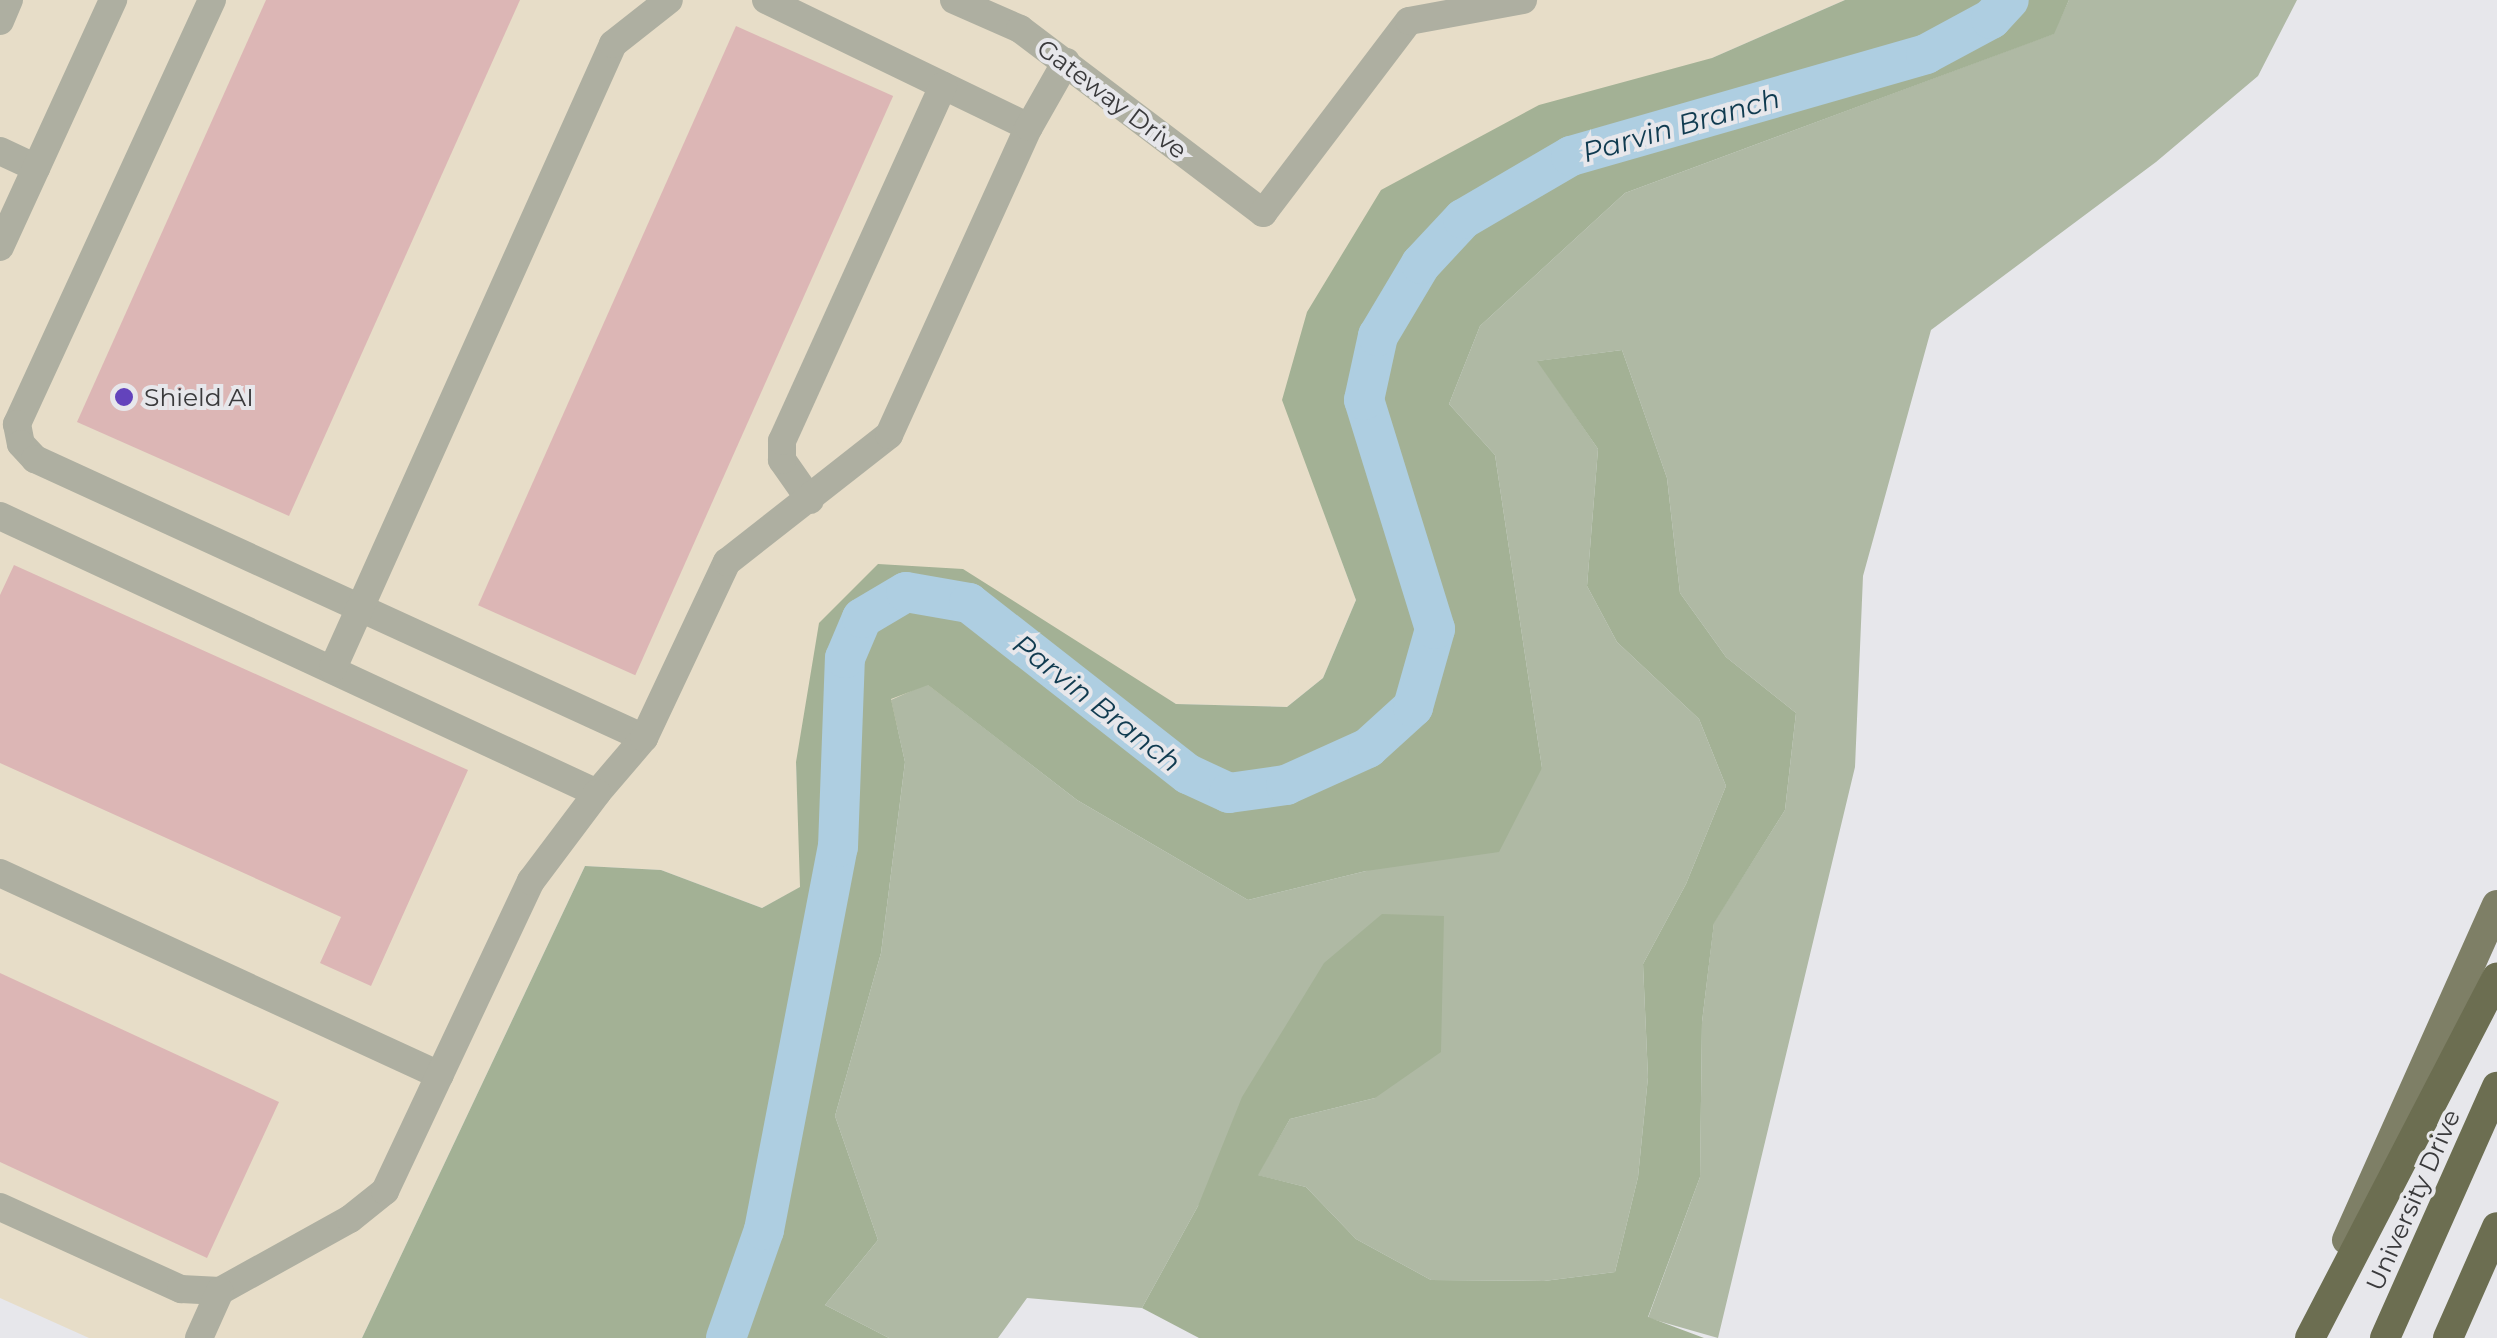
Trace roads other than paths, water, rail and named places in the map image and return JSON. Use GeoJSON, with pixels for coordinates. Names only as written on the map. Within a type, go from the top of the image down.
{"type":"FeatureCollection","features":[{"type":"Feature","properties":{"kind":"highway"},"geometry":{"type":"LineString","coordinates":[[2309,1338],[2497,978]]}},
{"type":"Feature","properties":{"kind":"highway","name":"University Drive"},"geometry":{"type":"LineString","coordinates":[[2385,1338],[2497,1087]]}},
{"type":"Feature","properties":{"kind":"highway"},"geometry":{"type":"LineString","coordinates":[[2448,1338],[2497,1227]]}},
{"type":"Feature","properties":{"kind":"main road"},"geometry":{"type":"LineString","coordinates":[[2309,1338],[2497,905]]}},
{"type":"Feature","properties":{"kind":"street"},"geometry":{"type":"LineString","coordinates":[[0,20],[9,0]]}},
{"type":"Feature","properties":{"kind":"street"},"geometry":{"type":"LineString","coordinates":[[0,247],[113,0]]}},
{"type":"Feature","properties":{"kind":"street"},"geometry":{"type":"LineString","coordinates":[[212,0],[17,424],[22,444],[35,458],[644,738]]}},
{"type":"Feature","properties":{"kind":"street"},"geometry":{"type":"LineString","coordinates":[[332,668],[613,44],[669,0]]}},
{"type":"Feature","properties":{"kind":"street"},"geometry":{"type":"LineString","coordinates":[[766,0],[1029,127]]}},
{"type":"Feature","properties":{"kind":"street","name":"Gateway Drive"},"geometry":{"type":"LineString","coordinates":[[954,0],[1020,29],[1262,212],[1401,10]]}},
{"type":"Feature","properties":{"kind":"street"},"geometry":{"type":"LineString","coordinates":[[1401,10],[1523,0]]}},
{"type":"Feature","properties":{"kind":"street"},"geometry":{"type":"LineString","coordinates":[[0,1207],[181,1289],[220,1291],[350,1218],[384,1190],[531,881],[596,793],[644,738],[727,562],[889,435],[1029,127],[1066,62]]}},
{"type":"Feature","properties":{"kind":"street"},"geometry":{"type":"LineString","coordinates":[[810,500],[782,460],[782,441],[943,86]]}},
{"type":"Feature","properties":{"kind":"street"},"geometry":{"type":"LineString","coordinates":[[0,151],[36,168]]}},
{"type":"Feature","properties":{"kind":"street"},"geometry":{"type":"LineString","coordinates":[[0,516],[596,793]]}},
{"type":"Feature","properties":{"kind":"street"},"geometry":{"type":"LineString","coordinates":[[0,873],[440,1075]]}},
{"type":"Feature","properties":{"kind":"street"},"geometry":{"type":"LineString","coordinates":[[199,1338],[220,1291]]}},
{"type":"Feature","properties":{"kind":"waterway","name":"Parvin Branch"},"geometry":{"type":"LineString","coordinates":[[726,1338],[764,1230],[838,847],[845,658],[862,618],[906,592],[969,603],[1188,774],[1229,793],[1286,785],[1368,748],[1413,707],[1435,629],[1364,400],[1378,336],[1421,264],[1463,219],[1571,156],[1926,54],[1991,19],[2009,0]]}},
{"type":"Feature","properties":{"kind":"place","name":"Shield AI"},"geometry":{"type":"Point","coordinates":[124,397]}}]}
